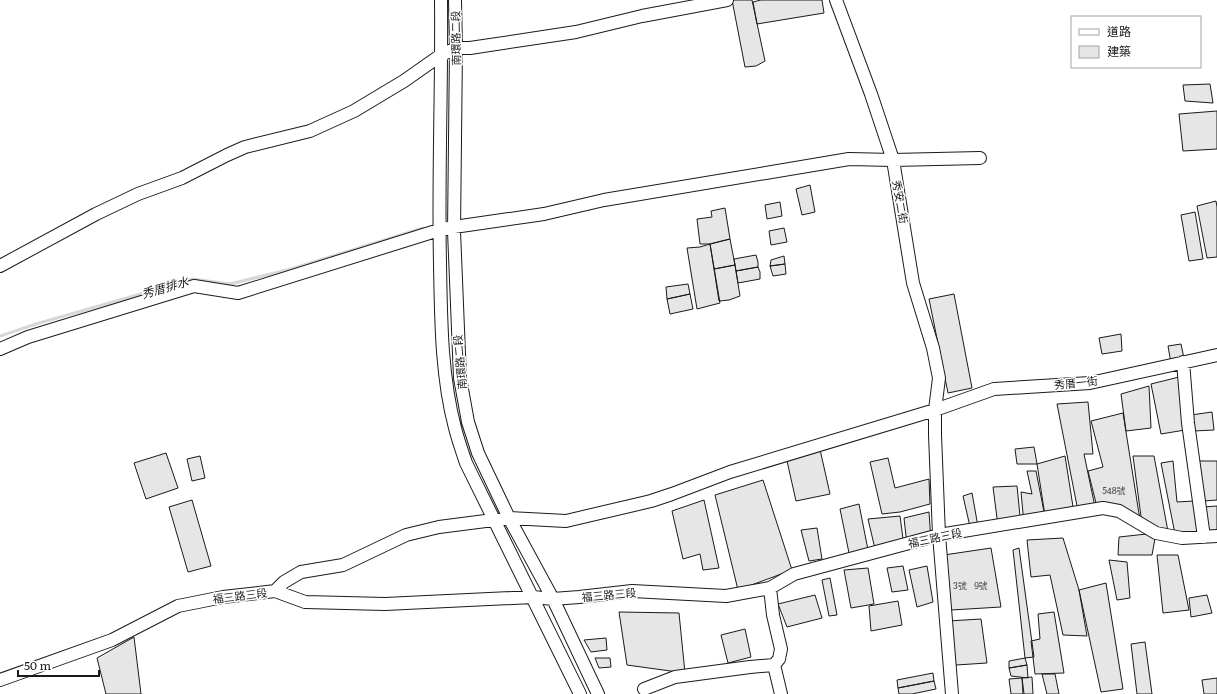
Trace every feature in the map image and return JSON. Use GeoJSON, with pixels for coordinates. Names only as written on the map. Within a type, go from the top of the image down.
{"type":"FeatureCollection","features":[{"type":"Feature","properties":{"kind":"street","name":"南環路二段"},"geometry":{"type":"LineString","coordinates":[[441,0],[439,230],[441,312],[445,375],[455,428],[466,463],[580,694]]}},
{"type":"Feature","properties":{"kind":"street","name":"南環路二段"},"geometry":{"type":"LineString","coordinates":[[455,0],[456,48],[454,227],[460,378],[468,422],[478,453],[509,518],[553,599],[598,694]]}},
{"type":"Feature","properties":{"kind":"street"},"geometry":{"type":"LineString","coordinates":[[0,266],[96,214],[138,194],[182,178],[227,154],[245,147],[310,131],[354,111],[441,55],[456,48],[478,47],[576,32],[642,16],[727,0]]}},
{"type":"Feature","properties":{"kind":"street","name":"秀安二街"},"geometry":{"type":"LineString","coordinates":[[836,0],[871,94],[893,160],[913,283],[933,348],[939,378],[935,410],[939,536],[952,694]]}},
{"type":"Feature","properties":{"kind":"street"},"geometry":{"type":"LineString","coordinates":[[0,349],[28,338],[194,286],[238,293],[439,230],[454,227],[544,214],[604,200],[849,159],[893,160],[980,158]]}},
{"type":"Feature","properties":{"kind":"street","name":"秀厝一街"},"geometry":{"type":"LineString","coordinates":[[275,592],[284,582],[302,572],[343,565],[406,535],[438,527],[494,519],[509,518],[566,521],[651,500],[730,472],[935,410],[994,389],[1090,383],[1217,355]]}},
{"type":"Feature","properties":{"kind":"street"},"geometry":{"type":"LineString","coordinates":[[1183,362],[1188,424],[1204,537]]}},
{"type":"Feature","properties":{"kind":"street","name":"福三路三段"},"geometry":{"type":"LineString","coordinates":[[0,680],[112,640],[178,606],[223,597],[275,592],[305,602],[384,604],[533,597],[553,599],[579,598],[632,591],[726,596],[770,588],[794,574],[939,536],[1103,508],[1119,511],[1156,533],[1182,538],[1217,536]]}},
{"type":"Feature","properties":{"kind":"street"},"geometry":{"type":"LineString","coordinates":[[644,689],[675,677],[774,666],[779,659],[781,649],[773,615],[770,588]]}},
{"type":"Feature","properties":{"kind":"street"},"geometry":{"type":"LineString","coordinates":[[774,666],[781,694]]}},
{"type":"Feature","properties":{"kind":"building"},"geometry":{"type":"Polygon","coordinates":[[[732,0],[752,0],[765,61],[756,66],[745,67],[732,0]]]}},
{"type":"Feature","properties":{"kind":"building"},"geometry":{"type":"Polygon","coordinates":[[[761,0],[822,0],[824,13],[757,24],[753,2],[761,0]]]}},
{"type":"Feature","properties":{"kind":"building"},"geometry":{"type":"Polygon","coordinates":[[[1210,84],[1213,103],[1185,101],[1183,85],[1210,84]]]}},
{"type":"Feature","properties":{"kind":"building"},"geometry":{"type":"Polygon","coordinates":[[[1217,111],[1217,149],[1183,151],[1179,114],[1217,111]]]}},
{"type":"Feature","properties":{"kind":"building"},"geometry":{"type":"Polygon","coordinates":[[[810,185],[815,212],[802,215],[796,189],[810,185]]]}},
{"type":"Feature","properties":{"kind":"building"},"geometry":{"type":"Polygon","coordinates":[[[1216,201],[1217,257],[1207,258],[1197,206],[1216,201]]]}},
{"type":"Feature","properties":{"kind":"building"},"geometry":{"type":"Polygon","coordinates":[[[780,202],[782,216],[767,219],[765,205],[780,202]]]}},
{"type":"Feature","properties":{"kind":"building"},"geometry":{"type":"Polygon","coordinates":[[[725,208],[730,239],[710,244],[700,244],[697,219],[712,217],[711,211],[725,208]]]}},
{"type":"Feature","properties":{"kind":"building"},"geometry":{"type":"Polygon","coordinates":[[[1195,212],[1203,259],[1189,261],[1181,215],[1195,212]]]}},
{"type":"Feature","properties":{"kind":"building"},"geometry":{"type":"Polygon","coordinates":[[[784,228],[787,242],[771,245],[769,231],[784,228]]]}},
{"type":"Feature","properties":{"kind":"building"},"geometry":{"type":"Polygon","coordinates":[[[730,239],[735,265],[714,269],[710,244],[730,239]]]}},
{"type":"Feature","properties":{"kind":"building"},"geometry":{"type":"Polygon","coordinates":[[[710,244],[720,303],[697,309],[687,248],[700,247],[710,244]]]}},
{"type":"Feature","properties":{"kind":"building"},"geometry":{"type":"Polygon","coordinates":[[[756,255],[758,267],[736,271],[734,259],[756,255]]]}},
{"type":"Feature","properties":{"kind":"building"},"geometry":{"type":"Polygon","coordinates":[[[784,256],[785,264],[770,266],[771,260],[784,256]]]}},
{"type":"Feature","properties":{"kind":"building"},"geometry":{"type":"Polygon","coordinates":[[[785,264],[786,274],[773,276],[770,266],[785,264]]]}},
{"type":"Feature","properties":{"kind":"building"},"geometry":{"type":"Polygon","coordinates":[[[735,265],[740,296],[729,300],[719,301],[714,269],[735,265]]]}},
{"type":"Feature","properties":{"kind":"building"},"geometry":{"type":"Polygon","coordinates":[[[758,267],[760,279],[738,283],[736,271],[758,267]]]}},
{"type":"Feature","properties":{"kind":"building"},"geometry":{"type":"Polygon","coordinates":[[[688,284],[690,294],[667,299],[666,287],[688,284]]]}},
{"type":"Feature","properties":{"kind":"building"},"geometry":{"type":"Polygon","coordinates":[[[690,294],[693,309],[670,314],[667,299],[690,294]]]}},
{"type":"Feature","properties":{"kind":"building"},"geometry":{"type":"Polygon","coordinates":[[[954,294],[972,388],[948,393],[929,299],[954,294]]]}},
{"type":"Feature","properties":{"kind":"building"},"geometry":{"type":"Polygon","coordinates":[[[1121,334],[1122,351],[1102,354],[1099,338],[1121,334]]]}},
{"type":"Feature","properties":{"kind":"building"},"geometry":{"type":"Polygon","coordinates":[[[1181,344],[1186,368],[1172,369],[1168,346],[1181,344]]]}},
{"type":"Feature","properties":{"kind":"building"},"geometry":{"type":"Polygon","coordinates":[[[1179,377],[1185,430],[1161,434],[1151,384],[1179,377]]]}},
{"type":"Feature","properties":{"kind":"building"},"geometry":{"type":"Polygon","coordinates":[[[1149,386],[1151,428],[1126,431],[1121,394],[1149,386]]]}},
{"type":"Feature","properties":{"kind":"building"},"geometry":{"type":"Polygon","coordinates":[[[1088,402],[1093,454],[1084,454],[1095,507],[1078,511],[1057,404],[1088,402]]]}},
{"type":"Feature","properties":{"kind":"building"},"geometry":{"type":"Polygon","coordinates":[[[1212,412],[1214,430],[1194,431],[1191,415],[1212,412]]]}},
{"type":"Feature","properties":{"kind":"building"},"geometry":{"type":"Polygon","coordinates":[[[1123,413],[1140,520],[1096,503],[1088,471],[1103,467],[1091,421],[1123,413]]]}},
{"type":"Feature","properties":{"kind":"building"},"geometry":{"type":"Polygon","coordinates":[[[819,445],[830,494],[796,501],[785,452],[819,445]]]}},
{"type":"Feature","properties":{"kind":"building"},"geometry":{"type":"Polygon","coordinates":[[[1034,447],[1037,464],[1017,464],[1015,449],[1034,447]]]}},
{"type":"Feature","properties":{"kind":"building"},"geometry":{"type":"Polygon","coordinates":[[[166,453],[178,488],[146,499],[134,463],[166,453]]]}},
{"type":"Feature","properties":{"kind":"building"},"geometry":{"type":"Polygon","coordinates":[[[200,456],[205,478],[192,481],[187,459],[200,456]]]}},
{"type":"Feature","properties":{"kind":"building"},"geometry":{"type":"Polygon","coordinates":[[[1065,456],[1074,513],[1046,522],[1037,464],[1065,456]]]}},
{"type":"Feature","properties":{"kind":"building"},"geometry":{"type":"Polygon","coordinates":[[[1133,456],[1154,456],[1169,537],[1142,524],[1133,456]]]}},
{"type":"Feature","properties":{"kind":"building"},"geometry":{"type":"Polygon","coordinates":[[[888,458],[895,488],[929,479],[930,504],[900,512],[882,514],[870,462],[888,458]]]}},
{"type":"Feature","properties":{"kind":"building"},"geometry":{"type":"Polygon","coordinates":[[[1173,461],[1177,502],[1194,501],[1199,536],[1176,539],[1161,463],[1173,461]]]}},
{"type":"Feature","properties":{"kind":"building"},"geometry":{"type":"Polygon","coordinates":[[[1198,461],[1217,461],[1217,500],[1204,501],[1198,461]]]}},
{"type":"Feature","properties":{"kind":"building"},"geometry":{"type":"Polygon","coordinates":[[[1027,471],[1036,471],[1046,522],[1024,524],[1021,492],[1032,494],[1027,471]]]}},
{"type":"Feature","properties":{"kind":"building"},"geometry":{"type":"Polygon","coordinates":[[[763,480],[792,570],[738,590],[715,495],[763,480]]]}},
{"type":"Feature","properties":{"kind":"building"},"geometry":{"type":"Polygon","coordinates":[[[1017,486],[1021,526],[998,526],[993,487],[1017,486]]]}},
{"type":"Feature","properties":{"kind":"building"},"geometry":{"type":"Polygon","coordinates":[[[972,493],[979,532],[971,531],[963,496],[972,493]]]}},
{"type":"Feature","properties":{"kind":"building"},"geometry":{"type":"Polygon","coordinates":[[[192,500],[211,566],[188,572],[169,507],[192,500]]]}},
{"type":"Feature","properties":{"kind":"building"},"geometry":{"type":"Polygon","coordinates":[[[704,500],[719,568],[703,570],[700,554],[683,559],[672,511],[704,500]]]}},
{"type":"Feature","properties":{"kind":"building"},"geometry":{"type":"Polygon","coordinates":[[[859,504],[868,550],[849,553],[840,509],[859,504]]]}},
{"type":"Feature","properties":{"kind":"building"},"geometry":{"type":"Polygon","coordinates":[[[1217,506],[1217,532],[1209,532],[1203,507],[1217,506]]]}},
{"type":"Feature","properties":{"kind":"building"},"geometry":{"type":"Polygon","coordinates":[[[929,512],[931,542],[907,545],[904,518],[929,512]]]}},
{"type":"Feature","properties":{"kind":"building"},"geometry":{"type":"Polygon","coordinates":[[[900,516],[904,546],[875,549],[868,519],[900,516]]]}},
{"type":"Feature","properties":{"kind":"building"},"geometry":{"type":"Polygon","coordinates":[[[817,528],[822,559],[809,561],[801,530],[817,528]]]}},
{"type":"Feature","properties":{"kind":"building"},"geometry":{"type":"Polygon","coordinates":[[[1156,533],[1152,555],[1118,555],[1119,537],[1156,533]]]}},
{"type":"Feature","properties":{"kind":"building"},"geometry":{"type":"Polygon","coordinates":[[[1063,538],[1079,590],[1087,636],[1063,635],[1050,575],[1031,577],[1027,540],[1063,538]]]}},
{"type":"Feature","properties":{"kind":"building"},"geometry":{"type":"Polygon","coordinates":[[[991,548],[1001,607],[951,610],[944,555],[991,548]]]}},
{"type":"Feature","properties":{"kind":"building"},"geometry":{"type":"Polygon","coordinates":[[[1019,548],[1034,657],[1025,658],[1013,550],[1019,548]]]}},
{"type":"Feature","properties":{"kind":"building"},"geometry":{"type":"Polygon","coordinates":[[[1157,555],[1178,555],[1189,610],[1163,613],[1157,555]]]}},
{"type":"Feature","properties":{"kind":"building"},"geometry":{"type":"Polygon","coordinates":[[[1109,560],[1127,562],[1130,598],[1117,600],[1109,560]]]}},
{"type":"Feature","properties":{"kind":"building"},"geometry":{"type":"Polygon","coordinates":[[[903,566],[908,590],[892,592],[887,568],[903,566]]]}},
{"type":"Feature","properties":{"kind":"building"},"geometry":{"type":"Polygon","coordinates":[[[927,566],[933,602],[917,607],[909,570],[927,566]]]}},
{"type":"Feature","properties":{"kind":"building"},"geometry":{"type":"Polygon","coordinates":[[[868,568],[874,604],[851,608],[844,570],[868,568]]]}},
{"type":"Feature","properties":{"kind":"building"},"geometry":{"type":"Polygon","coordinates":[[[830,578],[837,615],[829,616],[822,580],[830,578]]]}},
{"type":"Feature","properties":{"kind":"building"},"geometry":{"type":"Polygon","coordinates":[[[1106,583],[1123,689],[1101,692],[1079,590],[1106,583]]]}},
{"type":"Feature","properties":{"kind":"building"},"geometry":{"type":"Polygon","coordinates":[[[815,595],[822,618],[787,627],[778,604],[815,595]]]}},
{"type":"Feature","properties":{"kind":"building"},"geometry":{"type":"Polygon","coordinates":[[[1207,595],[1212,613],[1191,617],[1189,598],[1207,595]]]}},
{"type":"Feature","properties":{"kind":"building"},"geometry":{"type":"Polygon","coordinates":[[[898,601],[902,625],[871,631],[869,606],[898,601]]]}},
{"type":"Feature","properties":{"kind":"building"},"geometry":{"type":"Polygon","coordinates":[[[619,612],[679,613],[685,673],[627,665],[619,612]]]}},
{"type":"Feature","properties":{"kind":"building"},"geometry":{"type":"Polygon","coordinates":[[[1054,612],[1064,673],[1035,674],[1031,641],[1040,639],[1038,614],[1054,612]]]}},
{"type":"Feature","properties":{"kind":"building"},"geometry":{"type":"Polygon","coordinates":[[[981,619],[987,663],[956,665],[948,621],[981,619]]]}},
{"type":"Feature","properties":{"kind":"building"},"geometry":{"type":"Polygon","coordinates":[[[745,629],[751,657],[728,663],[721,635],[745,629]]]}},
{"type":"Feature","properties":{"kind":"building"},"geometry":{"type":"Polygon","coordinates":[[[134,637],[141,694],[106,694],[97,658],[134,637]]]}},
{"type":"Feature","properties":{"kind":"building"},"geometry":{"type":"Polygon","coordinates":[[[606,638],[607,650],[591,652],[584,640],[606,638]]]}},
{"type":"Feature","properties":{"kind":"building"},"geometry":{"type":"Polygon","coordinates":[[[1145,642],[1152,694],[1137,694],[1131,644],[1145,642]]]}},
{"type":"Feature","properties":{"kind":"building"},"geometry":{"type":"Polygon","coordinates":[[[595,658],[610,658],[611,667],[599,668],[595,658]]]}},
{"type":"Feature","properties":{"kind":"building"},"geometry":{"type":"Polygon","coordinates":[[[1025,658],[1027,665],[1009,668],[1009,661],[1025,658]]]}},
{"type":"Feature","properties":{"kind":"building"},"geometry":{"type":"Polygon","coordinates":[[[1027,665],[1028,678],[1011,676],[1009,668],[1027,665]]]}},
{"type":"Feature","properties":{"kind":"building"},"geometry":{"type":"Polygon","coordinates":[[[933,673],[934,681],[898,688],[897,680],[933,673]]]}},
{"type":"Feature","properties":{"kind":"building"},"geometry":{"type":"Polygon","coordinates":[[[1042,674],[1055,674],[1059,694],[1047,694],[1042,674]]]}},
{"type":"Feature","properties":{"kind":"building"},"geometry":{"type":"Polygon","coordinates":[[[1032,677],[1033,694],[1024,694],[1022,678],[1032,677]]]}},
{"type":"Feature","properties":{"kind":"building"},"geometry":{"type":"Polygon","coordinates":[[[1022,678],[1023,694],[1011,694],[1009,679],[1022,678]]]}},
{"type":"Feature","properties":{"kind":"building"},"geometry":{"type":"Polygon","coordinates":[[[1217,678],[1217,694],[1204,694],[1202,680],[1217,678]]]}},
{"type":"Feature","properties":{"kind":"building"},"geometry":{"type":"Polygon","coordinates":[[[934,681],[936,689],[912,694],[899,694],[898,688],[934,681]]]}},
{"type":"Feature","properties":{"kind":"waterway","name":"秀厝排水"},"geometry":{"type":"LineString","coordinates":[[0,336],[36,324],[193,279],[230,284],[291,269],[423,228]]}}]}
